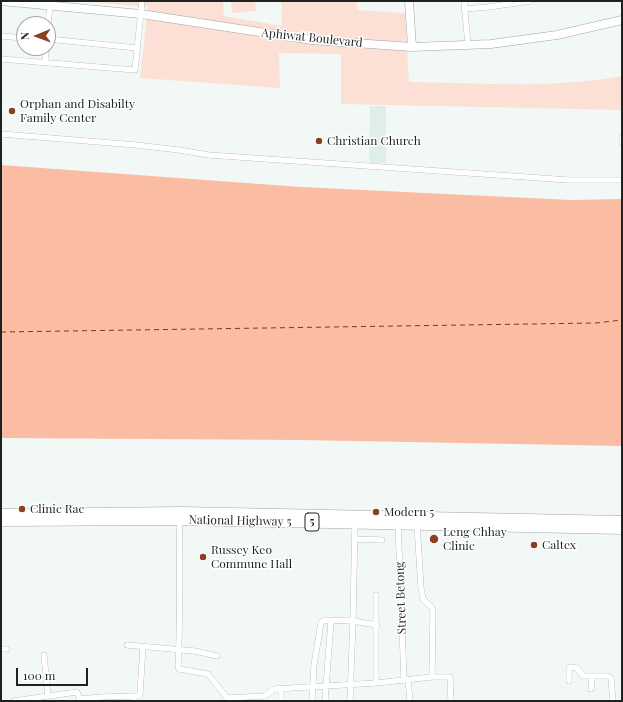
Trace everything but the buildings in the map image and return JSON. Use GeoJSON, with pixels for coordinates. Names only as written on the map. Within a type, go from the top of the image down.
{"type":"FeatureCollection","features":[{"type":"Feature","properties":{"kind":"highway","name":"National Highway 5"},"geometry":{"type":"LineString","coordinates":[[1,514],[129,512],[398,520],[622,529]]}},
{"type":"Feature","properties":{"kind":"highway","name":"National Highway 5"},"geometry":{"type":"LineString","coordinates":[[1,521],[355,519]]}},
{"type":"Feature","properties":{"kind":"highway","name":"National Highway 5"},"geometry":{"type":"LineString","coordinates":[[417,521],[622,521]]}},
{"type":"Feature","properties":{"kind":"street","name":"Aphiwat Boulevard"},"geometry":{"type":"LineString","coordinates":[[1,1],[141,14],[312,40],[412,47],[491,44],[557,34],[622,20]]}},
{"type":"Feature","properties":{"kind":"street"},"geometry":{"type":"LineString","coordinates":[[1,59],[135,70],[142,1]]}},
{"type":"Feature","properties":{"kind":"street"},"geometry":{"type":"LineString","coordinates":[[409,1],[412,47]]}},
{"type":"Feature","properties":{"kind":"street"},"geometry":{"type":"LineString","coordinates":[[464,1],[468,45]]}},
{"type":"Feature","properties":{"kind":"street"},"geometry":{"type":"LineString","coordinates":[[464,9],[531,1]]}},
{"type":"Feature","properties":{"kind":"street"},"geometry":{"type":"LineString","coordinates":[[49,16],[50,5]]}},
{"type":"Feature","properties":{"kind":"street"},"geometry":{"type":"LineString","coordinates":[[1,36],[16,37]]}},
{"type":"Feature","properties":{"kind":"street"},"geometry":{"type":"LineString","coordinates":[[56,41],[137,48]]}},
{"type":"Feature","properties":{"kind":"street"},"geometry":{"type":"LineString","coordinates":[[45,56],[45,62]]}},
{"type":"Feature","properties":{"kind":"street"},"geometry":{"type":"LineString","coordinates":[[1,134],[143,146],[208,155],[570,180],[622,180]]}},
{"type":"Feature","properties":{"kind":"street"},"geometry":{"type":"LineString","coordinates":[[622,138],[622,143]]}},
{"type":"Feature","properties":{"kind":"street"},"geometry":{"type":"LineString","coordinates":[[350,701],[355,519]]}},
{"type":"Feature","properties":{"kind":"street"},"geometry":{"type":"LineString","coordinates":[[180,520],[178,668],[190,672],[208,674],[226,698],[234,700],[267,696],[272,690],[281,689],[376,683],[432,677],[450,677],[451,701]]}},
{"type":"Feature","properties":{"kind":"street","name":"Street Betong"},"geometry":{"type":"LineString","coordinates":[[398,520],[406,679],[410,701]]}},
{"type":"Feature","properties":{"kind":"street"},"geometry":{"type":"LineString","coordinates":[[417,521],[422,599],[432,608],[433,613],[432,677]]}},
{"type":"Feature","properties":{"kind":"street"},"geometry":{"type":"LineString","coordinates":[[354,539],[382,540]]}},
{"type":"Feature","properties":{"kind":"street"},"geometry":{"type":"LineString","coordinates":[[376,595],[376,683]]}},
{"type":"Feature","properties":{"kind":"street"},"geometry":{"type":"LineString","coordinates":[[312,701],[314,665],[321,623],[324,620],[353,621],[377,625]]}},
{"type":"Feature","properties":{"kind":"street"},"geometry":{"type":"LineString","coordinates":[[325,701],[331,621]]}},
{"type":"Feature","properties":{"kind":"street"},"geometry":{"type":"LineString","coordinates":[[127,645],[179,649],[218,656]]}},
{"type":"Feature","properties":{"kind":"street"},"geometry":{"type":"LineString","coordinates":[[14,701],[77,692],[80,700],[102,696],[134,699],[140,694],[143,646]]}},
{"type":"Feature","properties":{"kind":"street"},"geometry":{"type":"LineString","coordinates":[[44,655],[48,696]]}},
{"type":"Feature","properties":{"kind":"street"},"geometry":{"type":"LineString","coordinates":[[569,681],[570,667],[577,668],[583,676],[608,676],[611,678],[613,701]]}},
{"type":"Feature","properties":{"kind":"street"},"geometry":{"type":"LineString","coordinates":[[591,689],[592,677]]}},
{"type":"Feature","properties":{"kind":"street"},"geometry":{"type":"LineString","coordinates":[[281,689],[281,701]]}},
{"type":"Feature","properties":{"kind":"shaded area"},"geometry":{"type":"Polygon","coordinates":[[[79,1],[223,1],[224,16],[282,26],[281,1],[357,1],[357,10],[405,13],[409,82],[543,84],[569,83],[622,76],[622,110],[341,104],[341,54],[279,53],[280,88],[140,78],[148,7],[79,1]]]}},
{"type":"Feature","properties":{"kind":"shaded area"},"geometry":{"type":"Polygon","coordinates":[[[231,1],[255,1],[256,11],[232,13],[231,1]]]}},
{"type":"Feature","properties":{"kind":"shaded area"},"geometry":{"type":"Polygon","coordinates":[[[370,106],[386,106],[386,163],[369,163],[370,106]]]}},
{"type":"Feature","properties":{"kind":"shaded area"},"geometry":{"type":"Polygon","coordinates":[[[1,165],[301,187],[571,200],[622,199],[622,446],[300,440],[1,438],[1,165]]]}},
{"type":"Feature","properties":{"kind":"ferry route"},"geometry":{"type":"LineString","coordinates":[[1,332],[596,323],[622,320]]}},
{"type":"Feature","properties":{"kind":"place","name":"Orphan and Disabilty Family Center"},"geometry":{"type":"Point","coordinates":[12,111]}},
{"type":"Feature","properties":{"kind":"place","name":"Christian Church"},"geometry":{"type":"Point","coordinates":[319,141]}},
{"type":"Feature","properties":{"kind":"place","name":"Clinic Rac"},"geometry":{"type":"Point","coordinates":[22,509]}},
{"type":"Feature","properties":{"kind":"place","name":"Modern 5"},"geometry":{"type":"Point","coordinates":[376,512]}},
{"type":"Feature","properties":{"kind":"place","name":"Leng Chhay Clinic"},"geometry":{"type":"Point","coordinates":[434,539]}},
{"type":"Feature","properties":{"kind":"place","name":"Caltex"},"geometry":{"type":"Point","coordinates":[534,545]}},
{"type":"Feature","properties":{"kind":"place","name":"Russey Keo Commune Hall"},"geometry":{"type":"Point","coordinates":[203,557]}}]}
